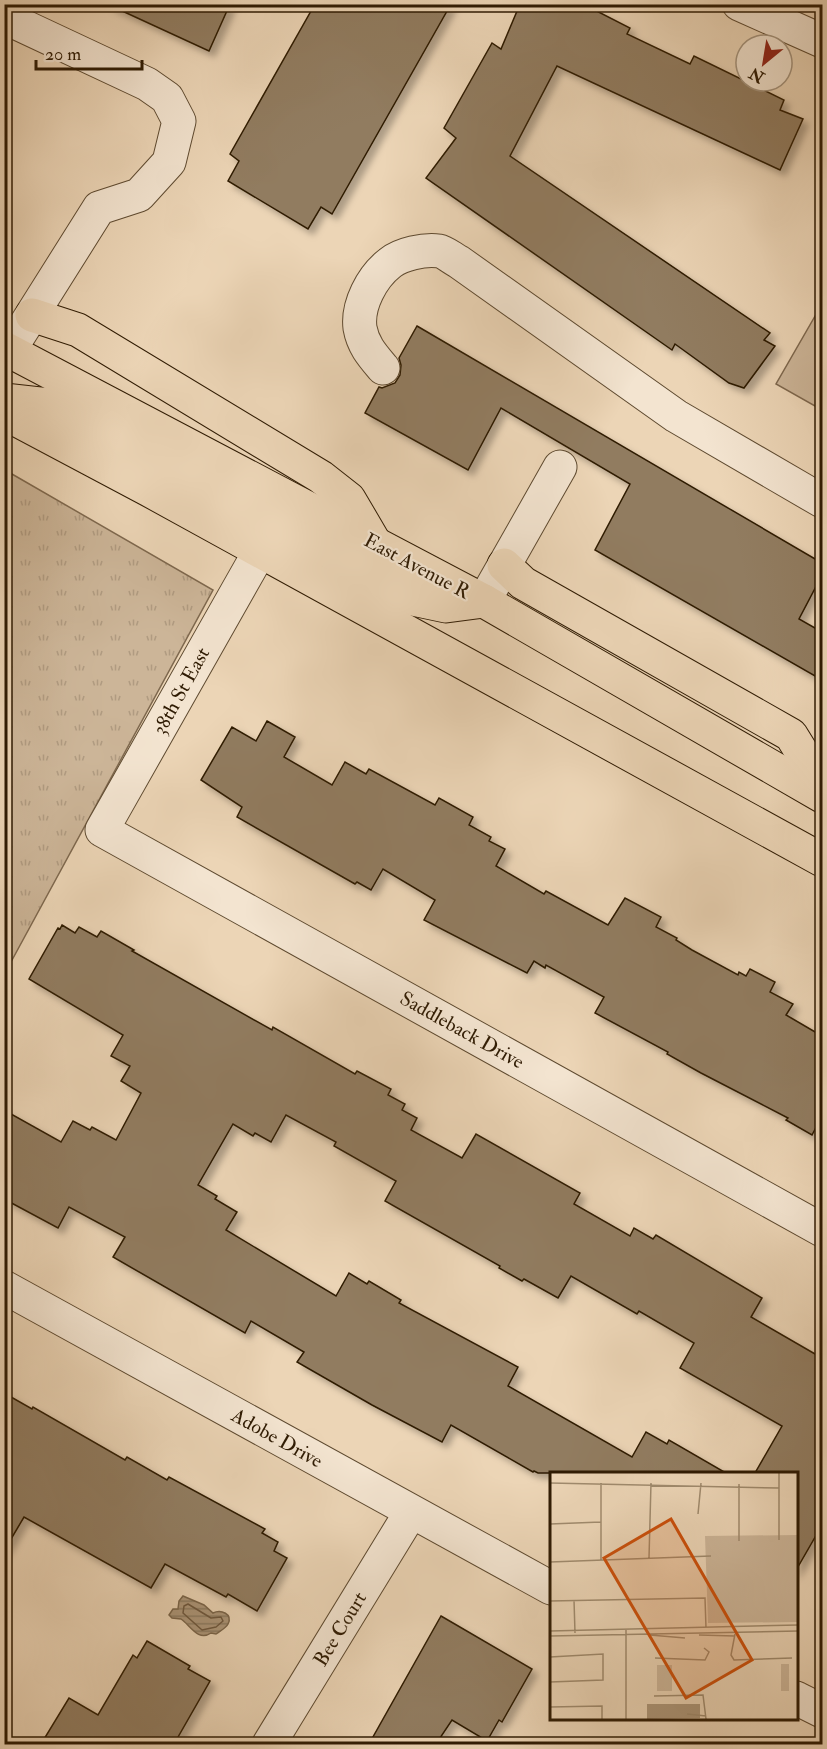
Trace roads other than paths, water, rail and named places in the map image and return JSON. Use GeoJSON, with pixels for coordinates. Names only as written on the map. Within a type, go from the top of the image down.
{"type":"FeatureCollection","features":[{"type":"Feature","properties":{"kind":"main road"},"geometry":{"type":"LineString","coordinates":[[32,315],[78,330],[321,477],[350,499],[376,545]]}},
{"type":"Feature","properties":{"kind":"main road","name":"East Avenue R"},"geometry":{"type":"LineString","coordinates":[[7,349],[484,601],[822,796]]}},
{"type":"Feature","properties":{"kind":"main road"},"geometry":{"type":"LineString","coordinates":[[4,400],[49,405],[413,599],[446,606],[484,601]]}},
{"type":"Feature","properties":{"kind":"main road"},"geometry":{"type":"LineString","coordinates":[[4,413],[822,860]]}},
{"type":"Feature","properties":{"kind":"main road"},"geometry":{"type":"LineString","coordinates":[[504,565],[523,583],[791,735],[822,785]]}},
{"type":"Feature","properties":{"kind":"street"},"geometry":{"type":"LineString","coordinates":[[739,4],[822,41]]}},
{"type":"Feature","properties":{"kind":"street"},"geometry":{"type":"LineString","coordinates":[[4,17],[147,84],[167,98],[178,121],[170,162],[139,195],[99,208],[32,315],[7,349]]}},
{"type":"Feature","properties":{"kind":"street"},"geometry":{"type":"LineString","coordinates":[[383,368],[367,349],[360,327],[361,306],[365,297],[374,280],[390,262],[410,253],[440,251],[459,262],[676,417],[822,501]]}},
{"type":"Feature","properties":{"kind":"street"},"geometry":{"type":"LineString","coordinates":[[484,601],[560,467]]}},
{"type":"Feature","properties":{"kind":"street","name":"38th St East"},"geometry":{"type":"LineString","coordinates":[[102,830],[260,551]]}},
{"type":"Feature","properties":{"kind":"street","name":"Saddleback Drive"},"geometry":{"type":"LineString","coordinates":[[102,830],[822,1230]]}},
{"type":"Feature","properties":{"kind":"street","name":"Adobe Drive"},"geometry":{"type":"LineString","coordinates":[[4,1287],[550,1587]]}},
{"type":"Feature","properties":{"kind":"street","name":"Bee Court"},"geometry":{"type":"LineString","coordinates":[[268,1744],[411,1512]]}},
{"type":"Feature","properties":{"kind":"street"},"geometry":{"type":"LineString","coordinates":[[797,1699],[822,1711]]}},
{"type":"Feature","properties":{"kind":"water"},"geometry":{"type":"Polygon","coordinates":[[[183,1596],[204,1605],[213,1613],[225,1613],[229,1618],[227,1625],[216,1634],[202,1635],[194,1632],[181,1619],[172,1618],[169,1615],[173,1609],[178,1609],[179,1601],[183,1596]]]}}]}
